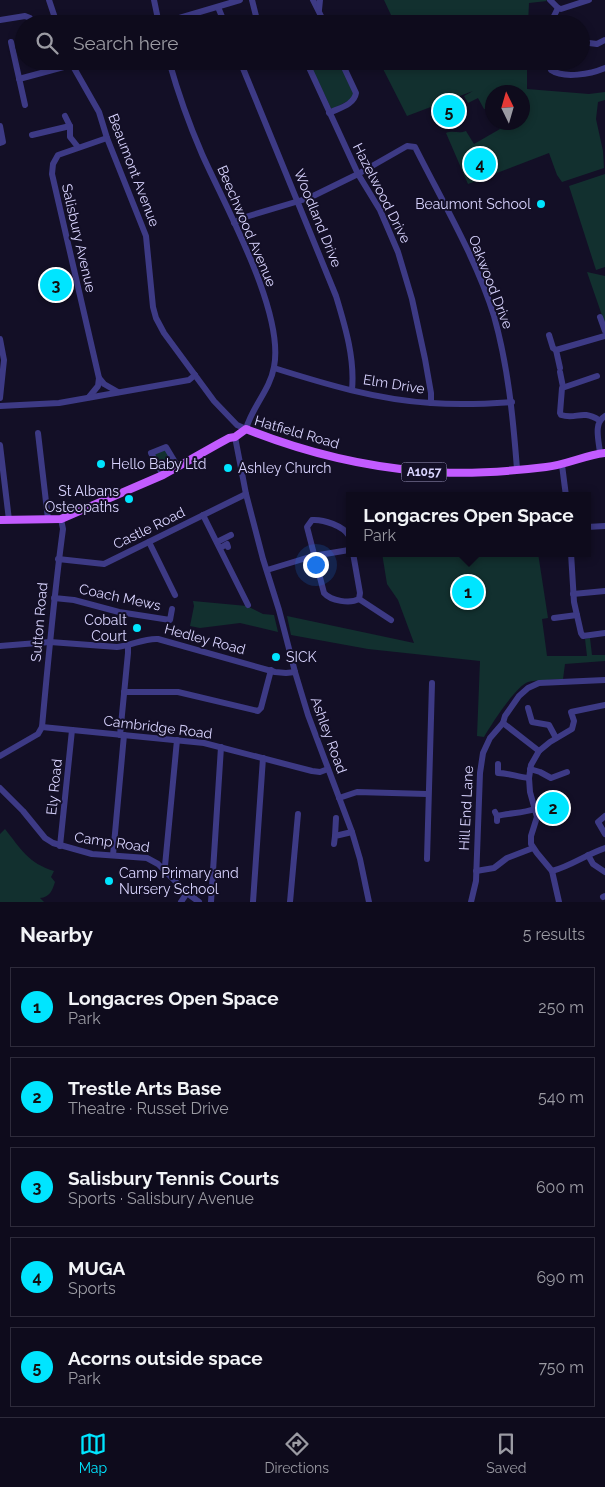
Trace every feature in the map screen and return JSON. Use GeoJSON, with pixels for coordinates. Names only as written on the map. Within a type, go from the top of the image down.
{"type":"FeatureCollection","features":[{"type":"Feature","properties":{"kind":"main road","name":"Hatfield Road"},"geometry":{"type":"LineString","coordinates":[[0,520],[61,518],[163,475],[223,441],[235,437],[247,425],[304,449],[421,472],[450,473],[517,469],[562,464],[603,453]]}},
{"type":"Feature","properties":{"kind":"street"},"geometry":{"type":"LineString","coordinates":[[49,0],[54,15]]}},
{"type":"Feature","properties":{"kind":"street"},"geometry":{"type":"LineString","coordinates":[[154,0],[157,15]]}},
{"type":"Feature","properties":{"kind":"street"},"geometry":{"type":"LineString","coordinates":[[190,15],[240,0]]}},
{"type":"Feature","properties":{"kind":"street"},"geometry":{"type":"LineString","coordinates":[[252,0],[256,15]]}},
{"type":"Feature","properties":{"kind":"street"},"geometry":{"type":"LineString","coordinates":[[313,0],[320,15]]}},
{"type":"Feature","properties":{"kind":"street"},"geometry":{"type":"LineString","coordinates":[[318,10],[320,0]]}},
{"type":"Feature","properties":{"kind":"street"},"geometry":{"type":"LineString","coordinates":[[550,0],[558,8],[566,8],[589,0]]}},
{"type":"Feature","properties":{"kind":"street"},"geometry":{"type":"LineString","coordinates":[[218,7],[221,15]]}},
{"type":"Feature","properties":{"kind":"street"},"geometry":{"type":"LineString","coordinates":[[554,15],[558,8]]}},
{"type":"Feature","properties":{"kind":"street"},"geometry":{"type":"LineString","coordinates":[[0,20],[15,18]]}},
{"type":"Feature","properties":{"kind":"street"},"geometry":{"type":"LineString","coordinates":[[590,43],[597,44],[605,40]]}},
{"type":"Feature","properties":{"kind":"street"},"geometry":{"type":"LineString","coordinates":[[11,42],[15,60]]}},
{"type":"Feature","properties":{"kind":"street"},"geometry":{"type":"LineString","coordinates":[[551,70],[562,74],[594,73],[605,68]]}},
{"type":"Feature","properties":{"kind":"street"},"geometry":{"type":"LineString","coordinates":[[17,70],[25,105]]}},
{"type":"Feature","properties":{"kind":"street"},"geometry":{"type":"LineString","coordinates":[[19,79],[53,70]]}},
{"type":"Feature","properties":{"kind":"street","name":"Beaumont Avenue"},"geometry":{"type":"LineString","coordinates":[[74,70],[99,112],[107,138],[146,236],[156,318],[214,402],[237,425],[247,425]]}},
{"type":"Feature","properties":{"kind":"street","name":"Beechwood Avenue"},"geometry":{"type":"LineString","coordinates":[[172,70],[201,151],[252,264],[266,304],[275,339],[274,368],[247,425]]}},
{"type":"Feature","properties":{"kind":"street","name":"Woodland Drive"},"geometry":{"type":"LineString","coordinates":[[244,70],[336,296],[347,334],[352,361],[352,390]]}},
{"type":"Feature","properties":{"kind":"street","name":"Hazelwood Drive"},"geometry":{"type":"LineString","coordinates":[[310,70],[358,174],[380,210],[398,252],[418,325],[431,393],[431,403]]}},
{"type":"Feature","properties":{"kind":"street"},"geometry":{"type":"LineString","coordinates":[[329,113],[350,104],[356,96],[346,70]]}},
{"type":"Feature","properties":{"kind":"street"},"geometry":{"type":"LineString","coordinates":[[65,116],[70,126],[68,151]]}},
{"type":"Feature","properties":{"kind":"street"},"geometry":{"type":"LineString","coordinates":[[0,126],[3,143]]}},
{"type":"Feature","properties":{"kind":"street"},"geometry":{"type":"LineString","coordinates":[[32,134],[70,126]]}},
{"type":"Feature","properties":{"kind":"street"},"geometry":{"type":"LineString","coordinates":[[70,137],[78,147]]}},
{"type":"Feature","properties":{"kind":"street","name":"Salisbury Avenue"},"geometry":{"type":"LineString","coordinates":[[99,378],[52,174],[53,164],[58,155],[107,138]]}},
{"type":"Feature","properties":{"kind":"street","name":"Oakwood Drive"},"geometry":{"type":"LineString","coordinates":[[358,174],[410,146],[415,147],[461,239],[493,314],[512,402],[517,469]]}},
{"type":"Feature","properties":{"kind":"street"},"geometry":{"type":"LineString","coordinates":[[234,222],[299,202],[358,174]]}},
{"type":"Feature","properties":{"kind":"street"},"geometry":{"type":"LineString","coordinates":[[600,317],[605,332]]}},
{"type":"Feature","properties":{"kind":"street"},"geometry":{"type":"LineString","coordinates":[[549,335],[552,348],[556,350],[563,387],[561,392],[561,415],[589,414],[602,418],[598,425],[603,453]]}},
{"type":"Feature","properties":{"kind":"street"},"geometry":{"type":"LineString","coordinates":[[556,350],[605,336]]}},
{"type":"Feature","properties":{"kind":"street"},"geometry":{"type":"LineString","coordinates":[[0,338],[2,356],[0,398]]}},
{"type":"Feature","properties":{"kind":"street","name":"Elm Drive"},"geometry":{"type":"LineString","coordinates":[[274,368],[352,390],[431,403],[472,404],[512,402]]}},
{"type":"Feature","properties":{"kind":"street"},"geometry":{"type":"LineString","coordinates":[[0,406],[55,403],[190,380],[195,375]]}},
{"type":"Feature","properties":{"kind":"street"},"geometry":{"type":"LineString","coordinates":[[563,387],[597,376]]}},
{"type":"Feature","properties":{"kind":"street"},"geometry":{"type":"LineString","coordinates":[[99,378],[104,384],[118,392]]}},
{"type":"Feature","properties":{"kind":"street"},"geometry":{"type":"LineString","coordinates":[[89,397],[98,386],[99,378]]}},
{"type":"Feature","properties":{"kind":"street"},"geometry":{"type":"LineString","coordinates":[[38,433],[48,519]]}},
{"type":"Feature","properties":{"kind":"street","name":"Ashley Road"},"geometry":{"type":"LineString","coordinates":[[235,437],[246,494],[262,559],[285,628],[286,642],[308,715],[352,832],[369,902]]}},
{"type":"Feature","properties":{"kind":"street"},"geometry":{"type":"LineString","coordinates":[[0,445],[9,520]]}},
{"type":"Feature","properties":{"kind":"street"},"geometry":{"type":"LineString","coordinates":[[163,475],[151,453],[166,447],[178,467]]}},
{"type":"Feature","properties":{"kind":"street"},"geometry":{"type":"LineString","coordinates":[[562,464],[566,492]]}},
{"type":"Feature","properties":{"kind":"street","name":"Castle Road"},"geometry":{"type":"LineString","coordinates":[[58,558],[104,564],[246,494]]}},
{"type":"Feature","properties":{"kind":"street"},"geometry":{"type":"LineString","coordinates":[[204,515],[248,605]]}},
{"type":"Feature","properties":{"kind":"street","name":"Sutton Road"},"geometry":{"type":"LineString","coordinates":[[42,727],[58,558],[63,529],[61,518]]}},
{"type":"Feature","properties":{"kind":"street"},"geometry":{"type":"LineString","coordinates":[[346,533],[342,528],[317,520],[312,520],[307,527],[324,594],[328,597],[351,602],[359,598]]}},
{"type":"Feature","properties":{"kind":"street"},"geometry":{"type":"LineString","coordinates":[[591,527],[605,526]]}},
{"type":"Feature","properties":{"kind":"street"},"geometry":{"type":"LineString","coordinates":[[218,545],[231,535]]}},
{"type":"Feature","properties":{"kind":"street"},"geometry":{"type":"LineString","coordinates":[[149,542],[175,595]]}},
{"type":"Feature","properties":{"kind":"street"},"geometry":{"type":"LineString","coordinates":[[218,545],[227,544],[228,547]]}},
{"type":"Feature","properties":{"kind":"street"},"geometry":{"type":"LineString","coordinates":[[267,570],[313,556],[346,550]]}},
{"type":"Feature","properties":{"kind":"street"},"geometry":{"type":"LineString","coordinates":[[354,557],[360,593],[359,598]]}},
{"type":"Feature","properties":{"kind":"street"},"geometry":{"type":"LineString","coordinates":[[571,557],[573,594],[582,635],[605,633]]}},
{"type":"Feature","properties":{"kind":"street"},"geometry":{"type":"LineString","coordinates":[[573,594],[605,591]]}},
{"type":"Feature","properties":{"kind":"street","name":"Coach Mews"},"geometry":{"type":"LineString","coordinates":[[54,598],[74,600],[119,612],[170,620],[172,609]]}},
{"type":"Feature","properties":{"kind":"street"},"geometry":{"type":"LineString","coordinates":[[359,598],[391,620]]}},
{"type":"Feature","properties":{"kind":"street"},"geometry":{"type":"LineString","coordinates":[[554,618],[577,615]]}},
{"type":"Feature","properties":{"kind":"street","name":"Hedley Road"},"geometry":{"type":"LineString","coordinates":[[0,646],[50,642],[112,648],[128,646],[153,638],[281,673],[295,672]]}},
{"type":"Feature","properties":{"kind":"street"},"geometry":{"type":"LineString","coordinates":[[113,855],[128,646]]}},
{"type":"Feature","properties":{"kind":"street"},"geometry":{"type":"LineString","coordinates":[[124,692],[178,692],[258,711],[261,708],[271,670]]}},
{"type":"Feature","properties":{"kind":"street","name":"Hill End Lane"},"geometry":{"type":"LineString","coordinates":[[470,902],[474,890],[476,871],[481,761],[490,738],[503,723],[510,708],[519,696],[533,685],[605,680]]}},
{"type":"Feature","properties":{"kind":"street"},"geometry":{"type":"LineString","coordinates":[[426,859],[432,683]]}},
{"type":"Feature","properties":{"kind":"street"},"geometry":{"type":"LineString","coordinates":[[558,902],[552,871],[533,848],[531,840],[537,817],[528,778],[530,769],[539,751],[572,729],[574,721],[567,704]]}},
{"type":"Feature","properties":{"kind":"street"},"geometry":{"type":"LineString","coordinates":[[570,712],[605,705]]}},
{"type":"Feature","properties":{"kind":"street"},"geometry":{"type":"LineString","coordinates":[[528,708],[532,722],[549,725],[556,738]]}},
{"type":"Feature","properties":{"kind":"street"},"geometry":{"type":"LineString","coordinates":[[503,723],[539,751]]}},
{"type":"Feature","properties":{"kind":"street"},"geometry":{"type":"LineString","coordinates":[[0,756],[38,734],[42,727]]}},
{"type":"Feature","properties":{"kind":"street","name":"Cambridge Road"},"geometry":{"type":"LineString","coordinates":[[42,727],[204,743],[316,772],[328,769]]}},
{"type":"Feature","properties":{"kind":"street","name":"Ely Road"},"geometry":{"type":"LineString","coordinates":[[60,846],[72,730]]}},
{"type":"Feature","properties":{"kind":"street"},"geometry":{"type":"LineString","coordinates":[[162,869],[165,866],[177,740]]}},
{"type":"Feature","properties":{"kind":"street"},"geometry":{"type":"LineString","coordinates":[[211,902],[221,748]]}},
{"type":"Feature","properties":{"kind":"street"},"geometry":{"type":"LineString","coordinates":[[253,902],[263,758]]}},
{"type":"Feature","properties":{"kind":"street"},"geometry":{"type":"LineString","coordinates":[[498,764],[497,775],[509,773],[517,777],[528,778]]}},
{"type":"Feature","properties":{"kind":"street"},"geometry":{"type":"LineString","coordinates":[[530,769],[551,778],[567,772]]}},
{"type":"Feature","properties":{"kind":"street","name":"Camp Road"},"geometry":{"type":"LineString","coordinates":[[0,788],[27,815],[45,838],[53,844],[86,853],[147,858],[154,861],[199,902]]}},
{"type":"Feature","properties":{"kind":"street"},"geometry":{"type":"LineString","coordinates":[[339,798],[358,792],[428,794]]}},
{"type":"Feature","properties":{"kind":"street"},"geometry":{"type":"LineString","coordinates":[[496,816],[535,809]]}},
{"type":"Feature","properties":{"kind":"street"},"geometry":{"type":"LineString","coordinates":[[290,902],[298,814]]}},
{"type":"Feature","properties":{"kind":"street"},"geometry":{"type":"LineString","coordinates":[[605,816],[598,822],[605,834]]}},
{"type":"Feature","properties":{"kind":"street"},"geometry":{"type":"LineString","coordinates":[[334,844],[336,818]]}},
{"type":"Feature","properties":{"kind":"street"},"geometry":{"type":"LineString","coordinates":[[335,836],[352,832]]}},
{"type":"Feature","properties":{"kind":"street"},"geometry":{"type":"LineString","coordinates":[[476,871],[494,868],[507,858],[533,848]]}},
{"type":"Feature","properties":{"kind":"street"},"geometry":{"type":"LineString","coordinates":[[552,871],[572,864],[588,854],[605,848]]}},
{"type":"Feature","properties":{"kind":"street"},"geometry":{"type":"LineString","coordinates":[[588,854],[592,864],[605,872]]}},
{"type":"Feature","properties":{"kind":"street"},"geometry":{"type":"LineString","coordinates":[[181,902],[188,893]]}},
{"type":"Feature","properties":{"kind":"green space"},"geometry":{"type":"Polygon","coordinates":[[[384,0],[547,1],[529,3],[528,15],[391,15],[384,0]]]}},
{"type":"Feature","properties":{"kind":"green space"},"geometry":{"type":"Polygon","coordinates":[[[312,70],[343,70],[354,95],[353,98],[333,109],[312,70]]]}},
{"type":"Feature","properties":{"kind":"green space"},"geometry":{"type":"Polygon","coordinates":[[[384,70],[527,70],[527,85],[485,85],[485,109],[478,98],[468,103],[464,96],[473,91],[407,116],[384,70]]]}},
{"type":"Feature","properties":{"kind":"green space"},"geometry":{"type":"Polygon","coordinates":[[[530,89],[589,94],[605,92],[605,100],[598,102],[596,119],[603,151],[604,168],[562,182],[557,175],[549,153],[468,184],[446,133],[466,131],[474,144],[498,130],[530,130],[530,89]]]}},
{"type":"Feature","properties":{"kind":"green space"},"geometry":{"type":"Polygon","coordinates":[[[457,100],[459,104],[453,107],[457,117],[460,116],[462,119],[450,124],[441,108],[457,100]]]}},
{"type":"Feature","properties":{"kind":"green space"},"geometry":{"type":"Polygon","coordinates":[[[605,174],[605,267],[596,270],[569,186],[605,174]]]}},
{"type":"Feature","properties":{"kind":"green space"},"geometry":{"type":"Polygon","coordinates":[[[587,272],[605,276],[605,324],[587,272]]]}},
{"type":"Feature","properties":{"kind":"green space"},"geometry":{"type":"Polygon","coordinates":[[[68,273],[72,293],[44,298],[41,278],[68,273]]]}},
{"type":"Feature","properties":{"kind":"green space"},"geometry":{"type":"Polygon","coordinates":[[[165,447],[176,466],[162,473],[152,453],[165,447]]]}},
{"type":"Feature","properties":{"kind":"green space"},"geometry":{"type":"Polygon","coordinates":[[[383,557],[539,557],[548,618],[542,619],[547,656],[587,656],[585,639],[590,638],[592,655],[605,655],[605,661],[565,664],[563,679],[528,682],[511,698],[484,737],[477,736],[480,661],[368,649],[291,635],[287,616],[414,643],[398,600],[387,584],[383,557]]]}},
{"type":"Feature","properties":{"kind":"green space"},"geometry":{"type":"Polygon","coordinates":[[[193,601],[247,606],[263,614],[274,615],[278,632],[240,623],[200,628],[190,626],[194,606],[193,601]]]}},
{"type":"Feature","properties":{"kind":"green space"},"geometry":{"type":"Polygon","coordinates":[[[5,829],[31,859],[45,868],[54,871],[51,877],[55,882],[52,891],[40,898],[44,902],[0,902],[0,834],[5,829]]]}},
{"type":"Feature","properties":{"kind":"place","name":"Acorns outside space"},"geometry":{"type":"Point","coordinates":[449,111]}},
{"type":"Feature","properties":{"kind":"place","name":"MUGA"},"geometry":{"type":"Point","coordinates":[480,164]}},
{"type":"Feature","properties":{"kind":"place","name":"Beaumont School"},"geometry":{"type":"Point","coordinates":[541,204]}},
{"type":"Feature","properties":{"kind":"place","name":"Salisbury Tennis Courts"},"geometry":{"type":"Point","coordinates":[56,285]}},
{"type":"Feature","properties":{"kind":"place","name":"Hello Baby Ltd"},"geometry":{"type":"Point","coordinates":[101,464]}},
{"type":"Feature","properties":{"kind":"place","name":"Ashley Church"},"geometry":{"type":"Point","coordinates":[228,468]}},
{"type":"Feature","properties":{"kind":"place","name":"St Albans Osteopaths"},"geometry":{"type":"Point","coordinates":[129,499]}},
{"type":"Feature","properties":{"kind":"place","name":"Longacres Open Space"},"geometry":{"type":"Point","coordinates":[468,592]}},
{"type":"Feature","properties":{"kind":"place","name":"Cobalt Court"},"geometry":{"type":"Point","coordinates":[137,628]}},
{"type":"Feature","properties":{"kind":"place","name":"SICK"},"geometry":{"type":"Point","coordinates":[276,657]}},
{"type":"Feature","properties":{"kind":"place","name":"Trestle Arts Base"},"geometry":{"type":"Point","coordinates":[553,808]}},
{"type":"Feature","properties":{"kind":"place","name":"Camp Primary and Nursery School"},"geometry":{"type":"Point","coordinates":[109,881]}}]}
